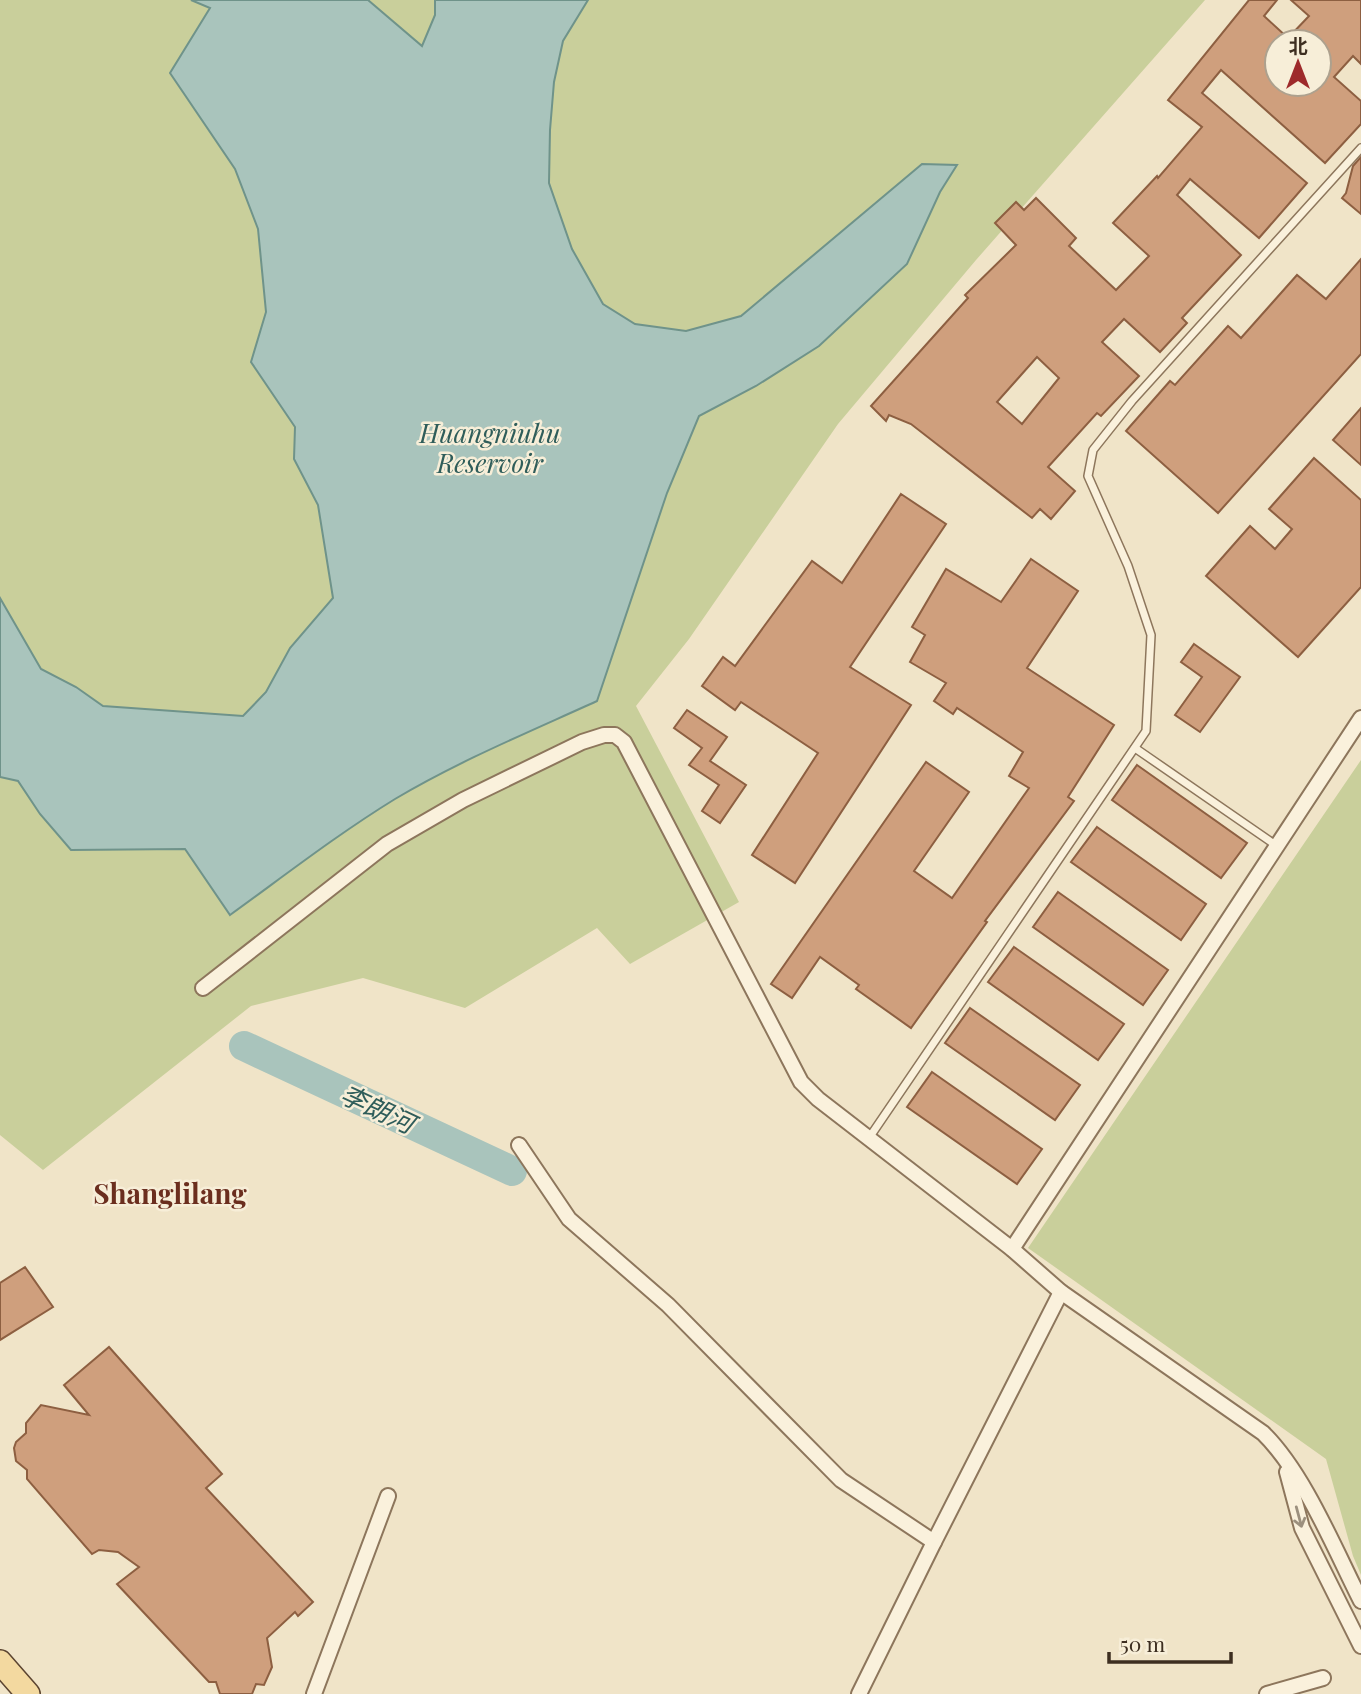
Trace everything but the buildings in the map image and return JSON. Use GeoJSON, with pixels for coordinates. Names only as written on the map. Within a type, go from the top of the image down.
{"type":"FeatureCollection","features":[{"type":"Feature","properties":{"kind":"main road"},"geometry":{"type":"LineString","coordinates":[[0,1662],[28,1694]]}},
{"type":"Feature","properties":{"kind":"street"},"geometry":{"type":"LineString","coordinates":[[1012,1249],[1361,718]]}},
{"type":"Feature","properties":{"kind":"street"},"geometry":{"type":"LineString","coordinates":[[203,988],[387,844],[463,800],[582,741],[615,735],[624,742],[801,1082],[818,1099],[1012,1249],[1061,1292],[1264,1433],[1281,1451],[1321,1521],[1361,1601]]}},
{"type":"Feature","properties":{"kind":"street"},"geometry":{"type":"LineString","coordinates":[[519,1145],[569,1219],[668,1305],[841,1480],[934,1542]]}},
{"type":"Feature","properties":{"kind":"street"},"geometry":{"type":"LineString","coordinates":[[859,1694],[1061,1292]]}},
{"type":"Feature","properties":{"kind":"street"},"geometry":{"type":"LineString","coordinates":[[1281,1451],[1302,1528],[1361,1646]]}},
{"type":"Feature","properties":{"kind":"street"},"geometry":{"type":"LineString","coordinates":[[314,1694],[388,1496]]}},
{"type":"Feature","properties":{"kind":"street"},"geometry":{"type":"LineString","coordinates":[[1267,1694],[1323,1678]]}},
{"type":"Feature","properties":{"kind":"lane"},"geometry":{"type":"LineString","coordinates":[[869,1138],[1146,731],[1151,635],[1128,566],[1088,476],[1093,450],[1132,401],[1361,148]]}},
{"type":"Feature","properties":{"kind":"lane"},"geometry":{"type":"LineString","coordinates":[[1135,748],[1277,846]]}},
{"type":"Feature","properties":{"kind":"green space"},"geometry":{"type":"Polygon","coordinates":[[[0,0],[1205,0],[976,260],[838,424],[689,639],[636,706],[739,902],[630,964],[597,928],[465,1008],[363,978],[251,1006],[43,1170],[0,1135],[0,0]]]}},
{"type":"Feature","properties":{"kind":"green space"},"geometry":{"type":"Polygon","coordinates":[[[1361,760],[1361,1575],[1353,1556],[1326,1459],[1028,1248],[1361,760]]]}},
{"type":"Feature","properties":{"kind":"water","name":"Huangniuhu Reservoir"},"geometry":{"type":"Polygon","coordinates":[[[191,0],[368,0],[422,46],[435,15],[435,0],[588,0],[563,41],[554,82],[549,183],[572,249],[603,304],[635,324],[686,331],[741,316],[922,164],[957,165],[940,192],[907,264],[819,346],[756,386],[699,416],[667,493],[597,701],[469,759],[419,785],[374,812],[230,915],[185,849],[71,850],[40,814],[18,781],[0,777],[0,598],[41,669],[76,687],[103,706],[243,716],[266,692],[290,648],[333,598],[318,505],[294,459],[295,427],[251,362],[266,312],[258,229],[235,169],[170,73],[210,8],[191,0]]]}},
{"type":"Feature","properties":{"kind":"waterway","name":"李朗河"},"geometry":{"type":"LineString","coordinates":[[244,1046],[512,1171]]}},
{"type":"Feature","properties":{"kind":"district","name":"Shanglilang"},"geometry":{"type":"Point","coordinates":[170,1192]}}]}
